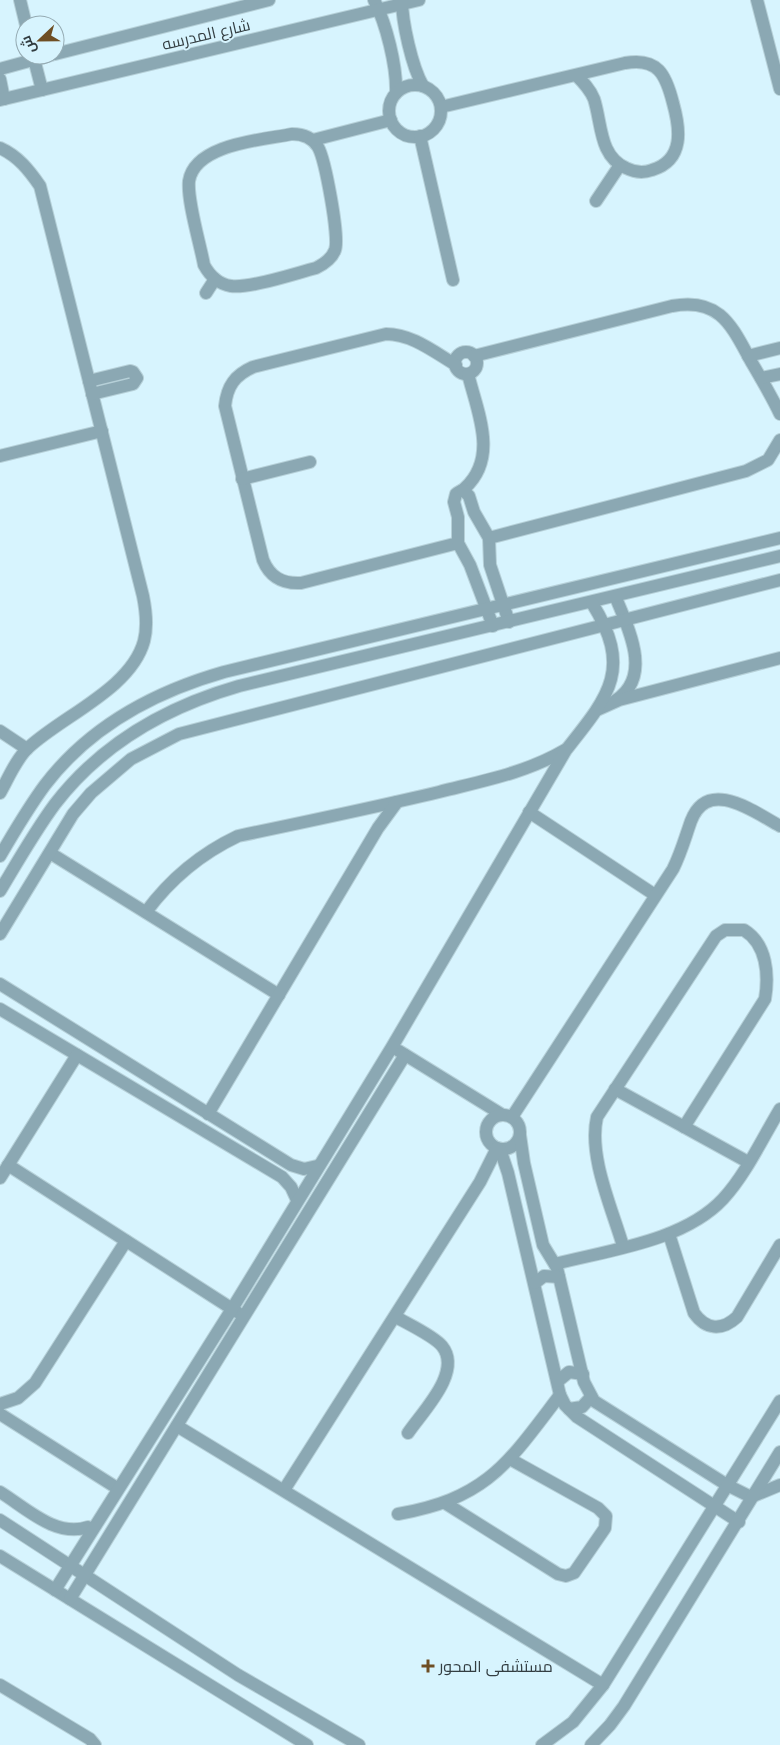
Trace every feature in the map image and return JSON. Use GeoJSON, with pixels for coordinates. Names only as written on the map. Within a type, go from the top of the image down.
{"type":"FeatureCollection","features":[{"type":"Feature","properties":{"kind":"street"},"geometry":{"type":"LineString","coordinates":[[20,0],[24,15]]}},
{"type":"Feature","properties":{"kind":"street","name":"شارع المدرسه"},"geometry":{"type":"LineString","coordinates":[[65,51],[269,0]]}},
{"type":"Feature","properties":{"kind":"street","name":"شارع المدرسه"},"geometry":{"type":"LineString","coordinates":[[2,99],[376,5],[419,0]]}},
{"type":"Feature","properties":{"kind":"street"},"geometry":{"type":"LineString","coordinates":[[757,0],[780,89]]}},
{"type":"Feature","properties":{"kind":"street"},"geometry":{"type":"LineString","coordinates":[[402,2],[416,72],[423,86]]}},
{"type":"Feature","properties":{"kind":"street"},"geometry":{"type":"LineString","coordinates":[[376,5],[395,77],[396,93],[390,106],[391,120],[400,132],[413,137],[428,134],[438,123],[440,107],[433,92],[423,86],[409,86],[396,93]]}},
{"type":"Feature","properties":{"kind":"street"},"geometry":{"type":"LineString","coordinates":[[440,107],[635,61],[654,66],[667,81],[680,127],[676,149],[670,158],[652,170],[641,172],[620,165],[611,158],[606,147],[591,92],[576,75]]}},
{"type":"Feature","properties":{"kind":"street"},"geometry":{"type":"LineString","coordinates":[[0,69],[15,64]]}},
{"type":"Feature","properties":{"kind":"street"},"geometry":{"type":"LineString","coordinates":[[36,65],[42,90]]}},
{"type":"Feature","properties":{"kind":"street"},"geometry":{"type":"LineString","coordinates":[[0,78],[2,99]]}},
{"type":"Feature","properties":{"kind":"street"},"geometry":{"type":"LineString","coordinates":[[313,140],[391,120]]}},
{"type":"Feature","properties":{"kind":"street"},"geometry":{"type":"LineString","coordinates":[[292,134],[306,136],[313,140],[321,154],[337,233],[335,250],[330,258],[316,268],[241,286],[232,286],[215,279],[204,264],[189,191],[190,180],[199,161],[218,150],[292,134]]}},
{"type":"Feature","properties":{"kind":"street"},"geometry":{"type":"LineString","coordinates":[[420,136],[452,280]]}},
{"type":"Feature","properties":{"kind":"street"},"geometry":{"type":"LineString","coordinates":[[0,148],[10,152],[27,167],[40,186],[147,618],[144,641],[135,662],[120,679],[27,749],[0,793]]}},
{"type":"Feature","properties":{"kind":"street"},"geometry":{"type":"LineString","coordinates":[[596,202],[620,165]]}},
{"type":"Feature","properties":{"kind":"street"},"geometry":{"type":"LineString","coordinates":[[206,293],[215,279]]}},
{"type":"Feature","properties":{"kind":"street"},"geometry":{"type":"LineString","coordinates":[[456,365],[457,358],[462,353],[474,356],[684,303],[697,304],[719,313],[729,322],[780,414]]}},
{"type":"Feature","properties":{"kind":"street"},"geometry":{"type":"LineString","coordinates":[[458,543],[301,583],[282,582],[267,569],[262,560],[225,406],[230,386],[244,371],[253,367],[386,334],[412,339],[456,365],[460,372],[468,374]]}},
{"type":"Feature","properties":{"kind":"street"},"geometry":{"type":"LineString","coordinates":[[748,356],[780,348]]}},
{"type":"Feature","properties":{"kind":"street"},"geometry":{"type":"LineString","coordinates":[[468,374],[476,367],[474,356]]}},
{"type":"Feature","properties":{"kind":"street"},"geometry":{"type":"LineString","coordinates":[[468,374],[484,448],[480,466],[464,490],[456,494],[454,498],[458,543],[470,564],[493,626]]}},
{"type":"Feature","properties":{"kind":"street"},"geometry":{"type":"LineString","coordinates":[[761,378],[780,374]]}},
{"type":"Feature","properties":{"kind":"street"},"geometry":{"type":"LineString","coordinates":[[0,456],[102,432]]}},
{"type":"Feature","properties":{"kind":"street"},"geometry":{"type":"LineString","coordinates":[[488,538],[746,471],[768,460],[780,440]]}},
{"type":"Feature","properties":{"kind":"street"},"geometry":{"type":"LineString","coordinates":[[242,480],[310,462]]}},
{"type":"Feature","properties":{"kind":"street"},"geometry":{"type":"LineString","coordinates":[[464,490],[470,496],[474,512],[488,538],[490,565],[509,622]]}},
{"type":"Feature","properties":{"kind":"street"},"geometry":{"type":"LineString","coordinates":[[0,856],[30,806],[63,764],[103,728],[149,699],[174,688],[224,672],[486,607],[780,538]]}},
{"type":"Feature","properties":{"kind":"street"},"geometry":{"type":"LineString","coordinates":[[0,891],[42,822],[72,784],[108,750],[148,722],[192,701],[239,686],[592,602],[616,598],[780,556]]}},
{"type":"Feature","properties":{"kind":"street"},"geometry":{"type":"LineString","coordinates":[[0,934],[73,814],[110,775],[147,750],[178,734],[780,580]]}},
{"type":"Feature","properties":{"kind":"street"},"geometry":{"type":"LineString","coordinates":[[599,709],[612,702],[628,689],[636,670],[634,644],[616,598]]}},
{"type":"Feature","properties":{"kind":"street"},"geometry":{"type":"LineString","coordinates":[[55,1590],[232,1309],[392,1046],[566,750],[599,709],[611,684],[613,672],[612,649],[605,625],[592,602]]}},
{"type":"Feature","properties":{"kind":"street"},"geometry":{"type":"LineString","coordinates":[[612,702],[780,658]]}},
{"type":"Feature","properties":{"kind":"street"},"geometry":{"type":"LineString","coordinates":[[0,730],[27,749]]}},
{"type":"Feature","properties":{"kind":"street"},"geometry":{"type":"LineString","coordinates":[[146,912],[158,896],[186,867],[208,852],[238,836],[397,802],[516,772],[542,763],[566,750]]}},
{"type":"Feature","properties":{"kind":"street"},"geometry":{"type":"LineString","coordinates":[[739,1522],[568,1409],[560,1394],[508,1173],[498,1148],[488,1140],[486,1129],[491,1119],[507,1115],[656,895],[679,858],[697,810],[707,802],[719,799],[732,800],[780,826]]}},
{"type":"Feature","properties":{"kind":"street"},"geometry":{"type":"LineString","coordinates":[[208,1114],[378,828],[397,802]]}},
{"type":"Feature","properties":{"kind":"street"},"geometry":{"type":"LineString","coordinates":[[529,812],[656,895]]}},
{"type":"Feature","properties":{"kind":"street"},"geometry":{"type":"LineString","coordinates":[[50,853],[279,995]]}},
{"type":"Feature","properties":{"kind":"street"},"geometry":{"type":"LineString","coordinates":[[623,1246],[594,1141],[597,1117],[716,936],[725,930],[744,930],[758,942],[762,952],[767,975],[765,999],[684,1127]]}},
{"type":"Feature","properties":{"kind":"street"},"geometry":{"type":"LineString","coordinates":[[0,984],[297,1168],[318,1166]]}},
{"type":"Feature","properties":{"kind":"street"},"geometry":{"type":"LineString","coordinates":[[0,1009],[282,1177],[298,1199]]}},
{"type":"Feature","properties":{"kind":"street"},"geometry":{"type":"LineString","coordinates":[[392,1046],[519,1124],[524,1162],[543,1245],[555,1264],[583,1374],[591,1397],[598,1405],[670,1448],[726,1485],[751,1497],[780,1484]]}},
{"type":"Feature","properties":{"kind":"street"},"geometry":{"type":"LineString","coordinates":[[0,1178],[78,1055]]}},
{"type":"Feature","properties":{"kind":"street"},"geometry":{"type":"LineString","coordinates":[[70,1599],[314,1207],[406,1055]]}},
{"type":"Feature","properties":{"kind":"street"},"geometry":{"type":"LineString","coordinates":[[615,1089],[748,1162]]}},
{"type":"Feature","properties":{"kind":"street"},"geometry":{"type":"LineString","coordinates":[[555,1264],[669,1234],[689,1226],[708,1213],[723,1198],[780,1110]]}},
{"type":"Feature","properties":{"kind":"street"},"geometry":{"type":"LineString","coordinates":[[498,1148],[514,1145],[520,1135]]}},
{"type":"Feature","properties":{"kind":"street"},"geometry":{"type":"LineString","coordinates":[[284,1490],[396,1317],[480,1182],[498,1148]]}},
{"type":"Feature","properties":{"kind":"street"},"geometry":{"type":"LineString","coordinates":[[8,1165],[245,1317]]}},
{"type":"Feature","properties":{"kind":"street"},"geometry":{"type":"LineString","coordinates":[[298,1199],[309,1198],[314,1207]]}},
{"type":"Feature","properties":{"kind":"street"},"geometry":{"type":"LineString","coordinates":[[669,1234],[694,1313],[700,1322],[709,1327],[720,1328],[729,1324],[737,1317],[780,1245]]}},
{"type":"Feature","properties":{"kind":"street"},"geometry":{"type":"LineString","coordinates":[[0,1404],[18,1398],[35,1382],[126,1241]]}},
{"type":"Feature","properties":{"kind":"street"},"geometry":{"type":"LineString","coordinates":[[528,1252],[535,1253],[543,1245]]}},
{"type":"Feature","properties":{"kind":"street"},"geometry":{"type":"LineString","coordinates":[[535,1283],[544,1276],[559,1277]]}},
{"type":"Feature","properties":{"kind":"street"},"geometry":{"type":"LineString","coordinates":[[240,1295],[253,1303]]}},
{"type":"Feature","properties":{"kind":"street"},"geometry":{"type":"LineString","coordinates":[[396,1317],[441,1345],[448,1362],[446,1379],[408,1433]]}},
{"type":"Feature","properties":{"kind":"street"},"geometry":{"type":"LineString","coordinates":[[558,1380],[569,1372],[583,1374]]}},
{"type":"Feature","properties":{"kind":"street"},"geometry":{"type":"LineString","coordinates":[[398,1514],[445,1503],[486,1480],[510,1460],[560,1394]]}},
{"type":"Feature","properties":{"kind":"street"},"geometry":{"type":"LineString","coordinates":[[568,1409],[582,1407],[591,1397]]}},
{"type":"Feature","properties":{"kind":"street"},"geometry":{"type":"LineString","coordinates":[[542,1745],[573,1722],[603,1684],[780,1401]]}},
{"type":"Feature","properties":{"kind":"street"},"geometry":{"type":"LineString","coordinates":[[0,1414],[118,1488]]}},
{"type":"Feature","properties":{"kind":"street"},"geometry":{"type":"LineString","coordinates":[[177,1426],[603,1684]]}},
{"type":"Feature","properties":{"kind":"street"},"geometry":{"type":"LineString","coordinates":[[658,1468],[670,1448]]}},
{"type":"Feature","properties":{"kind":"street"},"geometry":{"type":"LineString","coordinates":[[591,1745],[610,1725],[624,1706],[739,1522],[751,1497],[780,1452]]}},
{"type":"Feature","properties":{"kind":"street"},"geometry":{"type":"LineString","coordinates":[[445,1503],[558,1574],[566,1576],[574,1573],[604,1528],[606,1516],[598,1508],[510,1460]]}},
{"type":"Feature","properties":{"kind":"street"},"geometry":{"type":"LineString","coordinates":[[0,1492],[57,1528],[73,1531],[88,1527],[92,1529]]}},
{"type":"Feature","properties":{"kind":"street"},"geometry":{"type":"LineString","coordinates":[[0,1520],[238,1675],[359,1745]]}},
{"type":"Feature","properties":{"kind":"street"},"geometry":{"type":"LineString","coordinates":[[0,1556],[307,1745]]}},
{"type":"Feature","properties":{"kind":"street"},"geometry":{"type":"LineString","coordinates":[[0,1685],[90,1739],[95,1745]]}},
{"type":"Feature","properties":{"kind":"place","name":"مستشفى المحور"},"geometry":{"type":"Point","coordinates":[428,1666]}}]}
